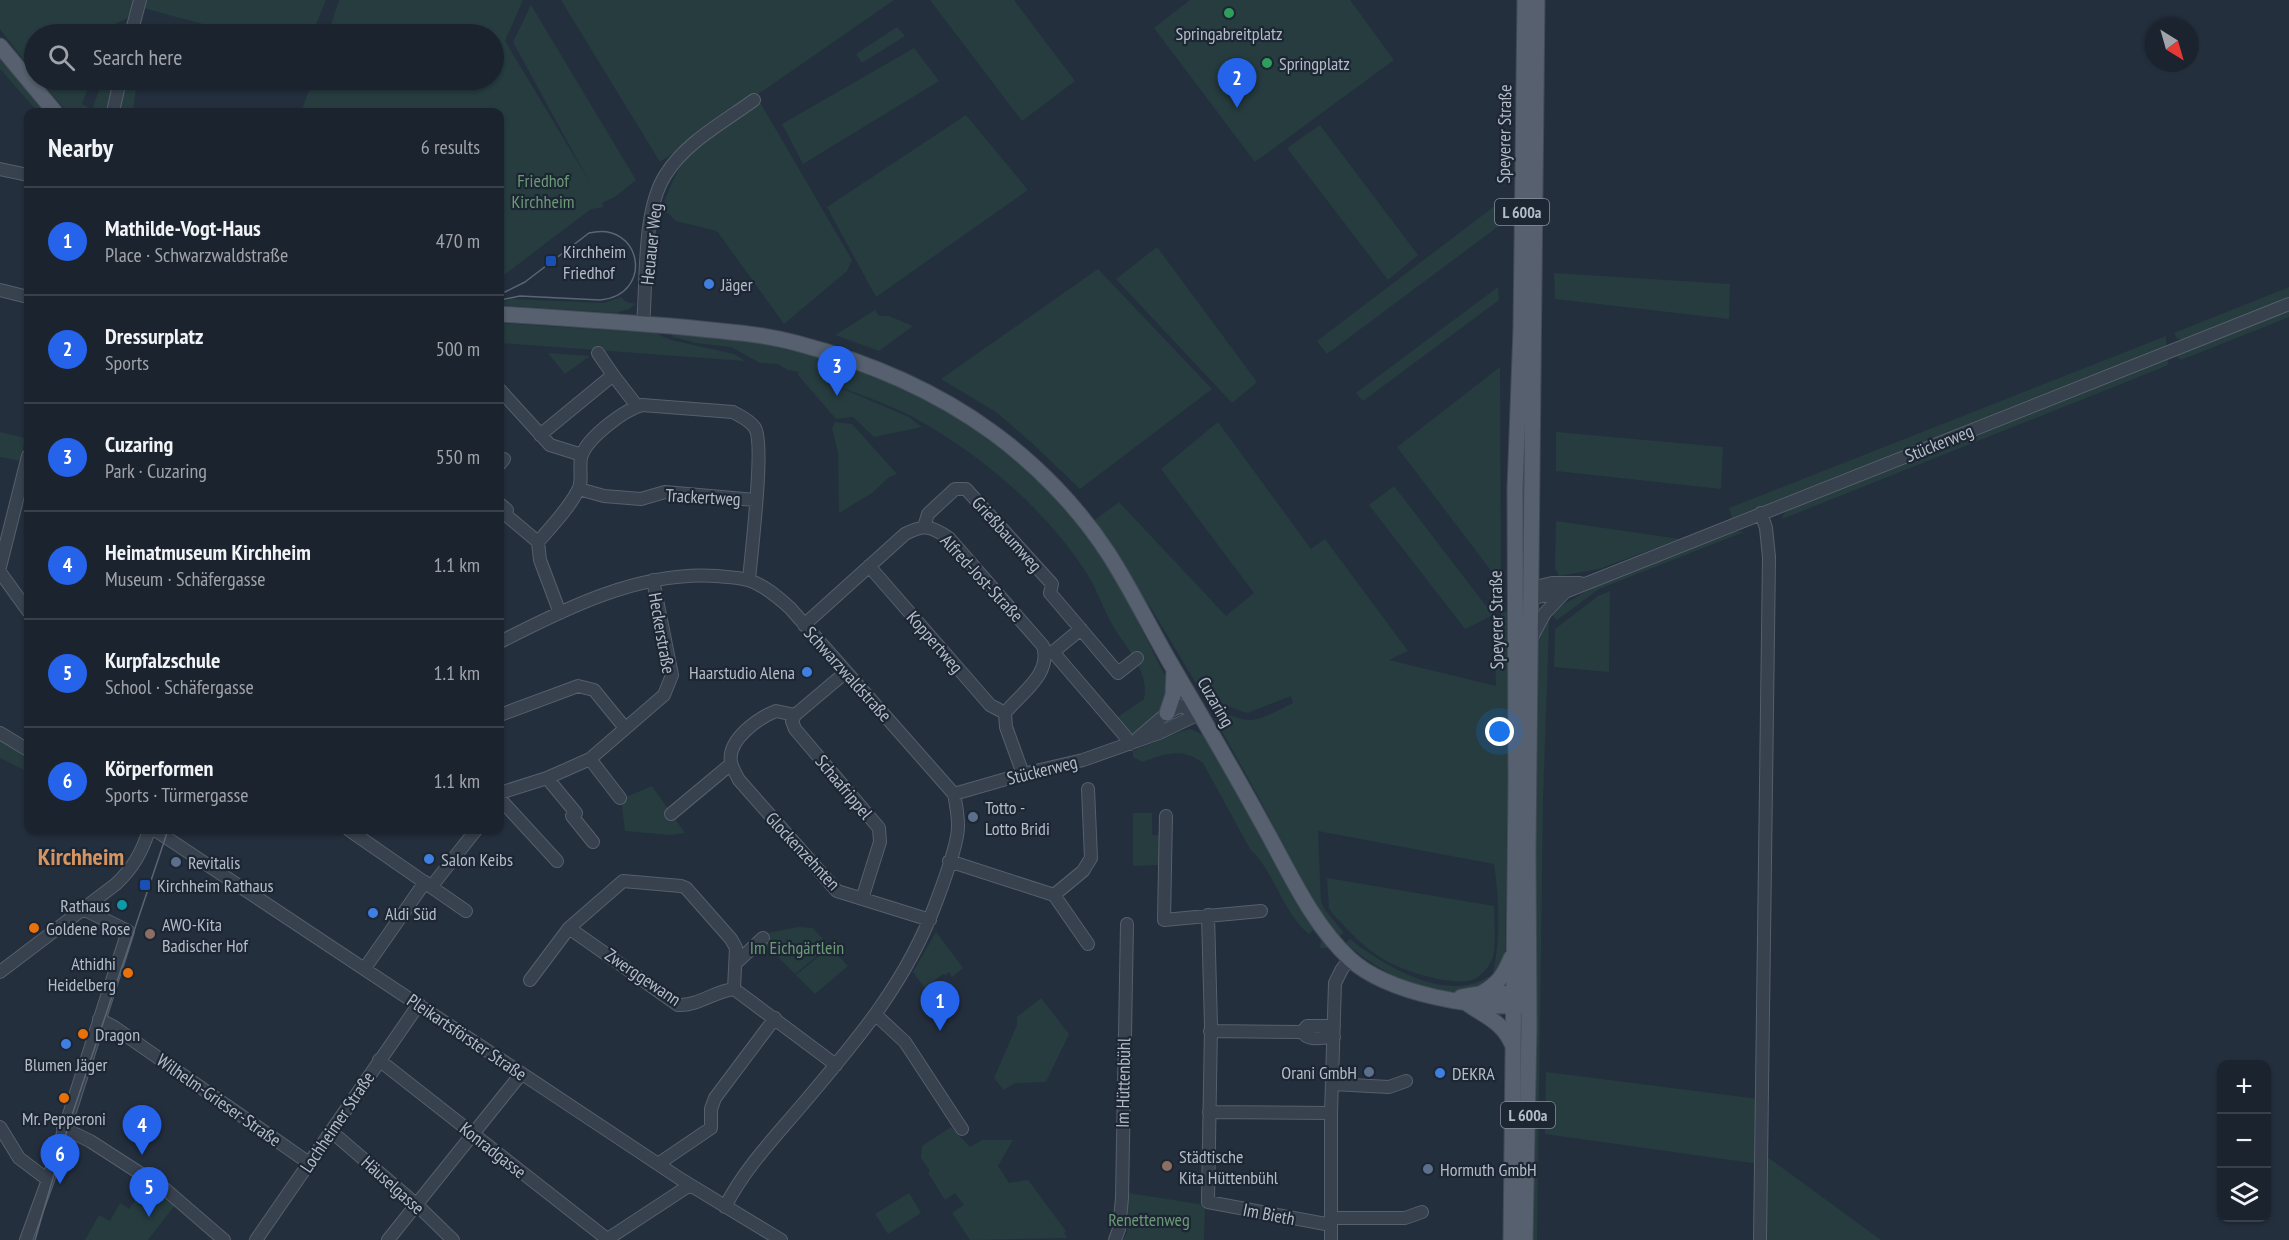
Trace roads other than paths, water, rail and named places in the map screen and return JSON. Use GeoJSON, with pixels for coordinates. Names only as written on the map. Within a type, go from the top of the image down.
{"type":"FeatureCollection","features":[{"type":"Feature","properties":{"kind":"main road","name":"Speyerer Straße"},"geometry":{"type":"LineString","coordinates":[[1525,0],[1521,329],[1515,466],[1514,595],[1516,725],[1514,950],[1519,1002],[1525,1240]]}},
{"type":"Feature","properties":{"kind":"main road","name":"Speyerer Straße"},"geometry":{"type":"LineString","coordinates":[[1511,1240],[1513,1047],[1527,909],[1537,0]]}},
{"type":"Feature","properties":{"kind":"main road"},"geometry":{"type":"LineString","coordinates":[[0,46],[24,75]]}},
{"type":"Feature","properties":{"kind":"main road"},"geometry":{"type":"LineString","coordinates":[[37,90],[52,108]]}},
{"type":"Feature","properties":{"kind":"main road","name":"Cuzaring"},"geometry":{"type":"LineString","coordinates":[[504,314],[727,331],[792,342],[847,358],[899,378],[975,420],[1030,464],[1079,515],[1109,554],[1300,891],[1327,933],[1350,959],[1366,972],[1417,993],[1464,1001],[1519,1002]]}},
{"type":"Feature","properties":{"kind":"main road"},"geometry":{"type":"LineString","coordinates":[[1167,713],[1173,696],[1174,669]]}},
{"type":"Feature","properties":{"kind":"main road"},"geometry":{"type":"LineString","coordinates":[[1482,993],[1502,978],[1514,950]]}},
{"type":"Feature","properties":{"kind":"main road","name":"Cuzaring"},"geometry":{"type":"LineString","coordinates":[[1447,999],[1482,993],[1519,1002]]}},
{"type":"Feature","properties":{"kind":"main road"},"geometry":{"type":"LineString","coordinates":[[1464,1001],[1497,1022],[1508,1035],[1513,1047]]}},
{"type":"Feature","properties":{"kind":"street"},"geometry":{"type":"LineString","coordinates":[[134,24],[140,0]]}},
{"type":"Feature","properties":{"kind":"street"},"geometry":{"type":"LineString","coordinates":[[114,108],[118,90]]}},
{"type":"Feature","properties":{"kind":"street","name":"Heuauer Weg"},"geometry":{"type":"LineString","coordinates":[[643,324],[650,216],[658,187],[687,149],[754,100]]}},
{"type":"Feature","properties":{"kind":"street"},"geometry":{"type":"LineString","coordinates":[[0,169],[24,174]]}},
{"type":"Feature","properties":{"kind":"street"},"geometry":{"type":"LineString","coordinates":[[0,290],[24,296]]}},
{"type":"Feature","properties":{"kind":"street","name":"Stückerweg"},"geometry":{"type":"LineString","coordinates":[[1514,595],[1565,592],[2289,304]]}},
{"type":"Feature","properties":{"kind":"street"},"geometry":{"type":"LineString","coordinates":[[598,353],[637,406]]}},
{"type":"Feature","properties":{"kind":"street"},"geometry":{"type":"LineString","coordinates":[[540,435],[613,375]]}},
{"type":"Feature","properties":{"kind":"street"},"geometry":{"type":"LineString","coordinates":[[504,394],[550,445],[582,455]]}},
{"type":"Feature","properties":{"kind":"street"},"geometry":{"type":"LineString","coordinates":[[560,613],[540,560],[538,542],[579,489],[582,455],[596,435],[629,409],[642,405],[733,412],[744,417],[755,428],[760,443],[748,580]]}},
{"type":"Feature","properties":{"kind":"street"},"geometry":{"type":"LineString","coordinates":[[0,567],[24,473]]}},
{"type":"Feature","properties":{"kind":"street","name":"Trackertweg"},"geometry":{"type":"LineString","coordinates":[[579,489],[604,496],[641,499],[665,492],[755,500]]}},
{"type":"Feature","properties":{"kind":"street","name":"Grießbaumweg"},"geometry":{"type":"LineString","coordinates":[[924,527],[928,513],[955,489],[966,489],[1052,584],[1050,593],[1118,673],[1137,658]]}},
{"type":"Feature","properties":{"kind":"street"},"geometry":{"type":"LineString","coordinates":[[1760,1240],[1769,557],[1766,528],[1761,513]]}},
{"type":"Feature","properties":{"kind":"street"},"geometry":{"type":"LineString","coordinates":[[504,516],[538,542]]}},
{"type":"Feature","properties":{"kind":"street","name":"Alfred-Jost-Straße"},"geometry":{"type":"LineString","coordinates":[[804,625],[905,534],[918,527],[936,529],[949,538],[1049,653],[1126,736],[1130,744]]}},
{"type":"Feature","properties":{"kind":"street","name":"Koppertweg"},"geometry":{"type":"LineString","coordinates":[[869,566],[990,705],[1005,713]]}},
{"type":"Feature","properties":{"kind":"street"},"geometry":{"type":"LineString","coordinates":[[0,572],[24,605]]}},
{"type":"Feature","properties":{"kind":"street","name":"Schwarzwaldstraße"},"geometry":{"type":"LineString","coordinates":[[504,640],[593,599],[653,580],[676,576],[748,580],[770,591],[790,608],[954,794]]}},
{"type":"Feature","properties":{"kind":"street","name":"Heckerstraße"},"geometry":{"type":"LineString","coordinates":[[504,792],[547,778],[590,759],[659,700],[671,681],[653,580]]}},
{"type":"Feature","properties":{"kind":"street","name":"Stückerweg"},"geometry":{"type":"LineString","coordinates":[[1531,593],[1552,583],[1588,582]]}},
{"type":"Feature","properties":{"kind":"street"},"geometry":{"type":"LineString","coordinates":[[1530,641],[1545,613],[1565,592]]}},
{"type":"Feature","properties":{"kind":"street"},"geometry":{"type":"LineString","coordinates":[[1023,774],[1006,728],[1005,713],[1038,677],[1049,653],[1081,629]]}},
{"type":"Feature","properties":{"kind":"street"},"geometry":{"type":"LineString","coordinates":[[671,814],[731,764],[731,755],[736,741],[756,722],[776,711],[795,715],[846,672]]}},
{"type":"Feature","properties":{"kind":"street"},"geometry":{"type":"LineString","coordinates":[[504,714],[578,686],[594,690],[625,728]]}},
{"type":"Feature","properties":{"kind":"street"},"geometry":{"type":"LineString","coordinates":[[1167,713],[1180,706],[1201,713]]}},
{"type":"Feature","properties":{"kind":"street","name":"Stückerweg"},"geometry":{"type":"LineString","coordinates":[[1130,744],[1167,713]]}},
{"type":"Feature","properties":{"kind":"street","name":"Stückerweg"},"geometry":{"type":"LineString","coordinates":[[954,794],[1083,760],[1159,733],[1201,713]]}},
{"type":"Feature","properties":{"kind":"street","name":"Schaafrippel"},"geometry":{"type":"LineString","coordinates":[[795,715],[792,721],[795,729],[879,828],[880,842],[862,899]]}},
{"type":"Feature","properties":{"kind":"street"},"geometry":{"type":"LineString","coordinates":[[0,733],[24,748]]}},
{"type":"Feature","properties":{"kind":"street"},"geometry":{"type":"LineString","coordinates":[[590,759],[620,798]]}},
{"type":"Feature","properties":{"kind":"street","name":"Glockenzehnten"},"geometry":{"type":"LineString","coordinates":[[731,764],[739,780],[837,891],[930,920]]}},
{"type":"Feature","properties":{"kind":"street"},"geometry":{"type":"LineString","coordinates":[[547,778],[576,813],[572,816],[593,842]]}},
{"type":"Feature","properties":{"kind":"street"},"geometry":{"type":"LineString","coordinates":[[1054,895],[1083,871],[1092,858],[1088,789]]}},
{"type":"Feature","properties":{"kind":"street"},"geometry":{"type":"LineString","coordinates":[[725,1207],[758,1158],[876,1015],[907,968],[930,920],[959,828],[954,794]]}},
{"type":"Feature","properties":{"kind":"street"},"geometry":{"type":"LineString","coordinates":[[504,802],[558,861]]}},
{"type":"Feature","properties":{"kind":"street"},"geometry":{"type":"LineString","coordinates":[[1166,816],[1164,920],[1261,910]]}},
{"type":"Feature","properties":{"kind":"street"},"geometry":{"type":"LineString","coordinates":[[0,972],[116,884],[131,869],[147,834]]}},
{"type":"Feature","properties":{"kind":"street","name":"Pleikartsförster Straße"},"geometry":{"type":"LineString","coordinates":[[162,834],[690,1185],[781,1240]]}},
{"type":"Feature","properties":{"kind":"street"},"geometry":{"type":"LineString","coordinates":[[364,834],[428,885],[466,911]]}},
{"type":"Feature","properties":{"kind":"street"},"geometry":{"type":"LineString","coordinates":[[365,968],[428,885],[473,834]]}},
{"type":"Feature","properties":{"kind":"street"},"geometry":{"type":"LineString","coordinates":[[949,861],[1054,895],[1088,944]]}},
{"type":"Feature","properties":{"kind":"street"},"geometry":{"type":"LineString","coordinates":[[530,980],[569,928],[623,881],[681,886],[686,888],[731,939],[736,948],[734,989],[836,1065]]}},
{"type":"Feature","properties":{"kind":"street"},"geometry":{"type":"LineString","coordinates":[[26,1240],[48,1180],[128,931],[83,909]]}},
{"type":"Feature","properties":{"kind":"street"},"geometry":{"type":"LineString","coordinates":[[1208,915],[1209,1112],[1331,1113]]}},
{"type":"Feature","properties":{"kind":"street","name":"Im Hüttenbühl"},"geometry":{"type":"LineString","coordinates":[[1115,1240],[1119,1229],[1122,1198],[1127,924]]}},
{"type":"Feature","properties":{"kind":"street","name":"Zwerggewann"},"geometry":{"type":"LineString","coordinates":[[569,928],[678,1005],[688,1006],[726,989],[734,989]]}},
{"type":"Feature","properties":{"kind":"street"},"geometry":{"type":"LineString","coordinates":[[736,963],[763,939]]}},
{"type":"Feature","properties":{"kind":"street"},"geometry":{"type":"LineString","coordinates":[[1331,1240],[1331,1113],[1335,983],[1350,959]]}},
{"type":"Feature","properties":{"kind":"street","name":"Lochheimer Straße"},"geometry":{"type":"LineString","coordinates":[[256,1240],[419,1004]]}},
{"type":"Feature","properties":{"kind":"street"},"geometry":{"type":"LineString","coordinates":[[876,1015],[905,1042],[962,1129]]}},
{"type":"Feature","properties":{"kind":"street"},"geometry":{"type":"LineString","coordinates":[[658,1164],[711,1128],[711,1109],[715,1098],[775,1018]]}},
{"type":"Feature","properties":{"kind":"street","name":"Wilhelm-Grieser-Straße"},"geometry":{"type":"LineString","coordinates":[[99,1019],[114,1027],[309,1162]]}},
{"type":"Feature","properties":{"kind":"street"},"geometry":{"type":"LineString","coordinates":[[1210,1031],[1302,1032],[1312,1024],[1334,1031]]}},
{"type":"Feature","properties":{"kind":"street","name":"Konradgasse"},"geometry":{"type":"LineString","coordinates":[[379,1060],[607,1240]]}},
{"type":"Feature","properties":{"kind":"street"},"geometry":{"type":"LineString","coordinates":[[388,1240],[521,1074]]}},
{"type":"Feature","properties":{"kind":"street"},"geometry":{"type":"LineString","coordinates":[[1333,1084],[1389,1087],[1406,1081]]}},
{"type":"Feature","properties":{"kind":"street","name":"Im Bieth"},"geometry":{"type":"LineString","coordinates":[[1209,1112],[1208,1202],[1331,1222],[1405,1218],[1422,1212]]}},
{"type":"Feature","properties":{"kind":"street"},"geometry":{"type":"LineString","coordinates":[[0,1126],[19,1158],[48,1180]]}},
{"type":"Feature","properties":{"kind":"street"},"geometry":{"type":"LineString","coordinates":[[63,1128],[90,1141],[166,1190],[224,1240]]}},
{"type":"Feature","properties":{"kind":"street","name":"Häuselgasse"},"geometry":{"type":"LineString","coordinates":[[332,1132],[417,1205],[453,1240]]}},
{"type":"Feature","properties":{"kind":"street"},"geometry":{"type":"LineString","coordinates":[[607,1240],[690,1185]]}},
{"type":"Feature","properties":{"kind":"tram line"},"geometry":{"type":"LineString","coordinates":[[504,299],[520,296],[600,300],[617,295],[629,286],[635,273],[635,260],[630,247],[621,237],[607,232],[589,233],[525,282],[505,292]]}},
{"type":"Feature","properties":{"kind":"tram line"},"geometry":{"type":"LineString","coordinates":[[35,1240],[67,1130],[167,834]]}},
{"type":"Feature","properties":{"kind":"place","name":"Springabreitplatz"},"geometry":{"type":"Point","coordinates":[1229,13]}},
{"type":"Feature","properties":{"kind":"place","name":"Springplatz"},"geometry":{"type":"Point","coordinates":[1267,63]}},
{"type":"Feature","properties":{"kind":"place","name":"Dressurplatz"},"geometry":{"type":"Point","coordinates":[1237,108]}},
{"type":"Feature","properties":{"kind":"place","name":"Kirchheim Friedhof"},"geometry":{"type":"Point","coordinates":[551,261]}},
{"type":"Feature","properties":{"kind":"place","name":"Jäger"},"geometry":{"type":"Point","coordinates":[709,284]}},
{"type":"Feature","properties":{"kind":"place","name":"Cuzaring"},"geometry":{"type":"Point","coordinates":[837,396]}},
{"type":"Feature","properties":{"kind":"place","name":"Haarstudio Alena"},"geometry":{"type":"Point","coordinates":[807,672]}},
{"type":"Feature","properties":{"kind":"place","name":"Totto - Lotto Bridi"},"geometry":{"type":"Point","coordinates":[973,817]}},
{"type":"Feature","properties":{"kind":"place","name":"Salon Keibs"},"geometry":{"type":"Point","coordinates":[429,859]}},
{"type":"Feature","properties":{"kind":"place","name":"Revitalis"},"geometry":{"type":"Point","coordinates":[176,862]}},
{"type":"Feature","properties":{"kind":"place","name":"Kirchheim Rathaus"},"geometry":{"type":"Point","coordinates":[145,885]}},
{"type":"Feature","properties":{"kind":"place","name":"Rathaus"},"geometry":{"type":"Point","coordinates":[122,905]}},
{"type":"Feature","properties":{"kind":"place","name":"Aldi Süd"},"geometry":{"type":"Point","coordinates":[373,913]}},
{"type":"Feature","properties":{"kind":"place","name":"Goldene Rose"},"geometry":{"type":"Point","coordinates":[34,928]}},
{"type":"Feature","properties":{"kind":"place","name":"AWO-Kita Badischer Hof"},"geometry":{"type":"Point","coordinates":[150,934]}},
{"type":"Feature","properties":{"kind":"place","name":"Athidhi Heidelberg"},"geometry":{"type":"Point","coordinates":[128,973]}},
{"type":"Feature","properties":{"kind":"place","name":"Mathilde-Vogt-Haus"},"geometry":{"type":"Point","coordinates":[940,1031]}},
{"type":"Feature","properties":{"kind":"place","name":"Dragon"},"geometry":{"type":"Point","coordinates":[83,1034]}},
{"type":"Feature","properties":{"kind":"place","name":"Blumen Jäger"},"geometry":{"type":"Point","coordinates":[66,1044]}},
{"type":"Feature","properties":{"kind":"place","name":"Orani GmbH"},"geometry":{"type":"Point","coordinates":[1369,1072]}},
{"type":"Feature","properties":{"kind":"place","name":"DEKRA"},"geometry":{"type":"Point","coordinates":[1440,1073]}},
{"type":"Feature","properties":{"kind":"place","name":"Mr. Pepperoni"},"geometry":{"type":"Point","coordinates":[64,1098]}},
{"type":"Feature","properties":{"kind":"place","name":"Heimatmuseum Kirchheim"},"geometry":{"type":"Point","coordinates":[142,1155]}},
{"type":"Feature","properties":{"kind":"place","name":"Städtische Kita Hüttenbühl"},"geometry":{"type":"Point","coordinates":[1167,1166]}},
{"type":"Feature","properties":{"kind":"place","name":"Hormuth GmbH"},"geometry":{"type":"Point","coordinates":[1428,1169]}},
{"type":"Feature","properties":{"kind":"place","name":"Körperformen"},"geometry":{"type":"Point","coordinates":[60,1184]}},
{"type":"Feature","properties":{"kind":"place","name":"Kurpfalzschule"},"geometry":{"type":"Point","coordinates":[149,1217]}},
{"type":"Feature","properties":{"kind":"district","name":"Kirchheim"},"geometry":{"type":"Point","coordinates":[81,856]}},
{"type":"Feature","properties":{"kind":"park label","name":"Friedhof Kirchheim"},"geometry":{"type":"Point","coordinates":[543,190]}},
{"type":"Feature","properties":{"kind":"park label","name":"Im Eichgärtlein"},"geometry":{"type":"Point","coordinates":[797,947]}},
{"type":"Feature","properties":{"kind":"park label","name":"Renettenweg"},"geometry":{"type":"Point","coordinates":[1149,1219]}}]}
